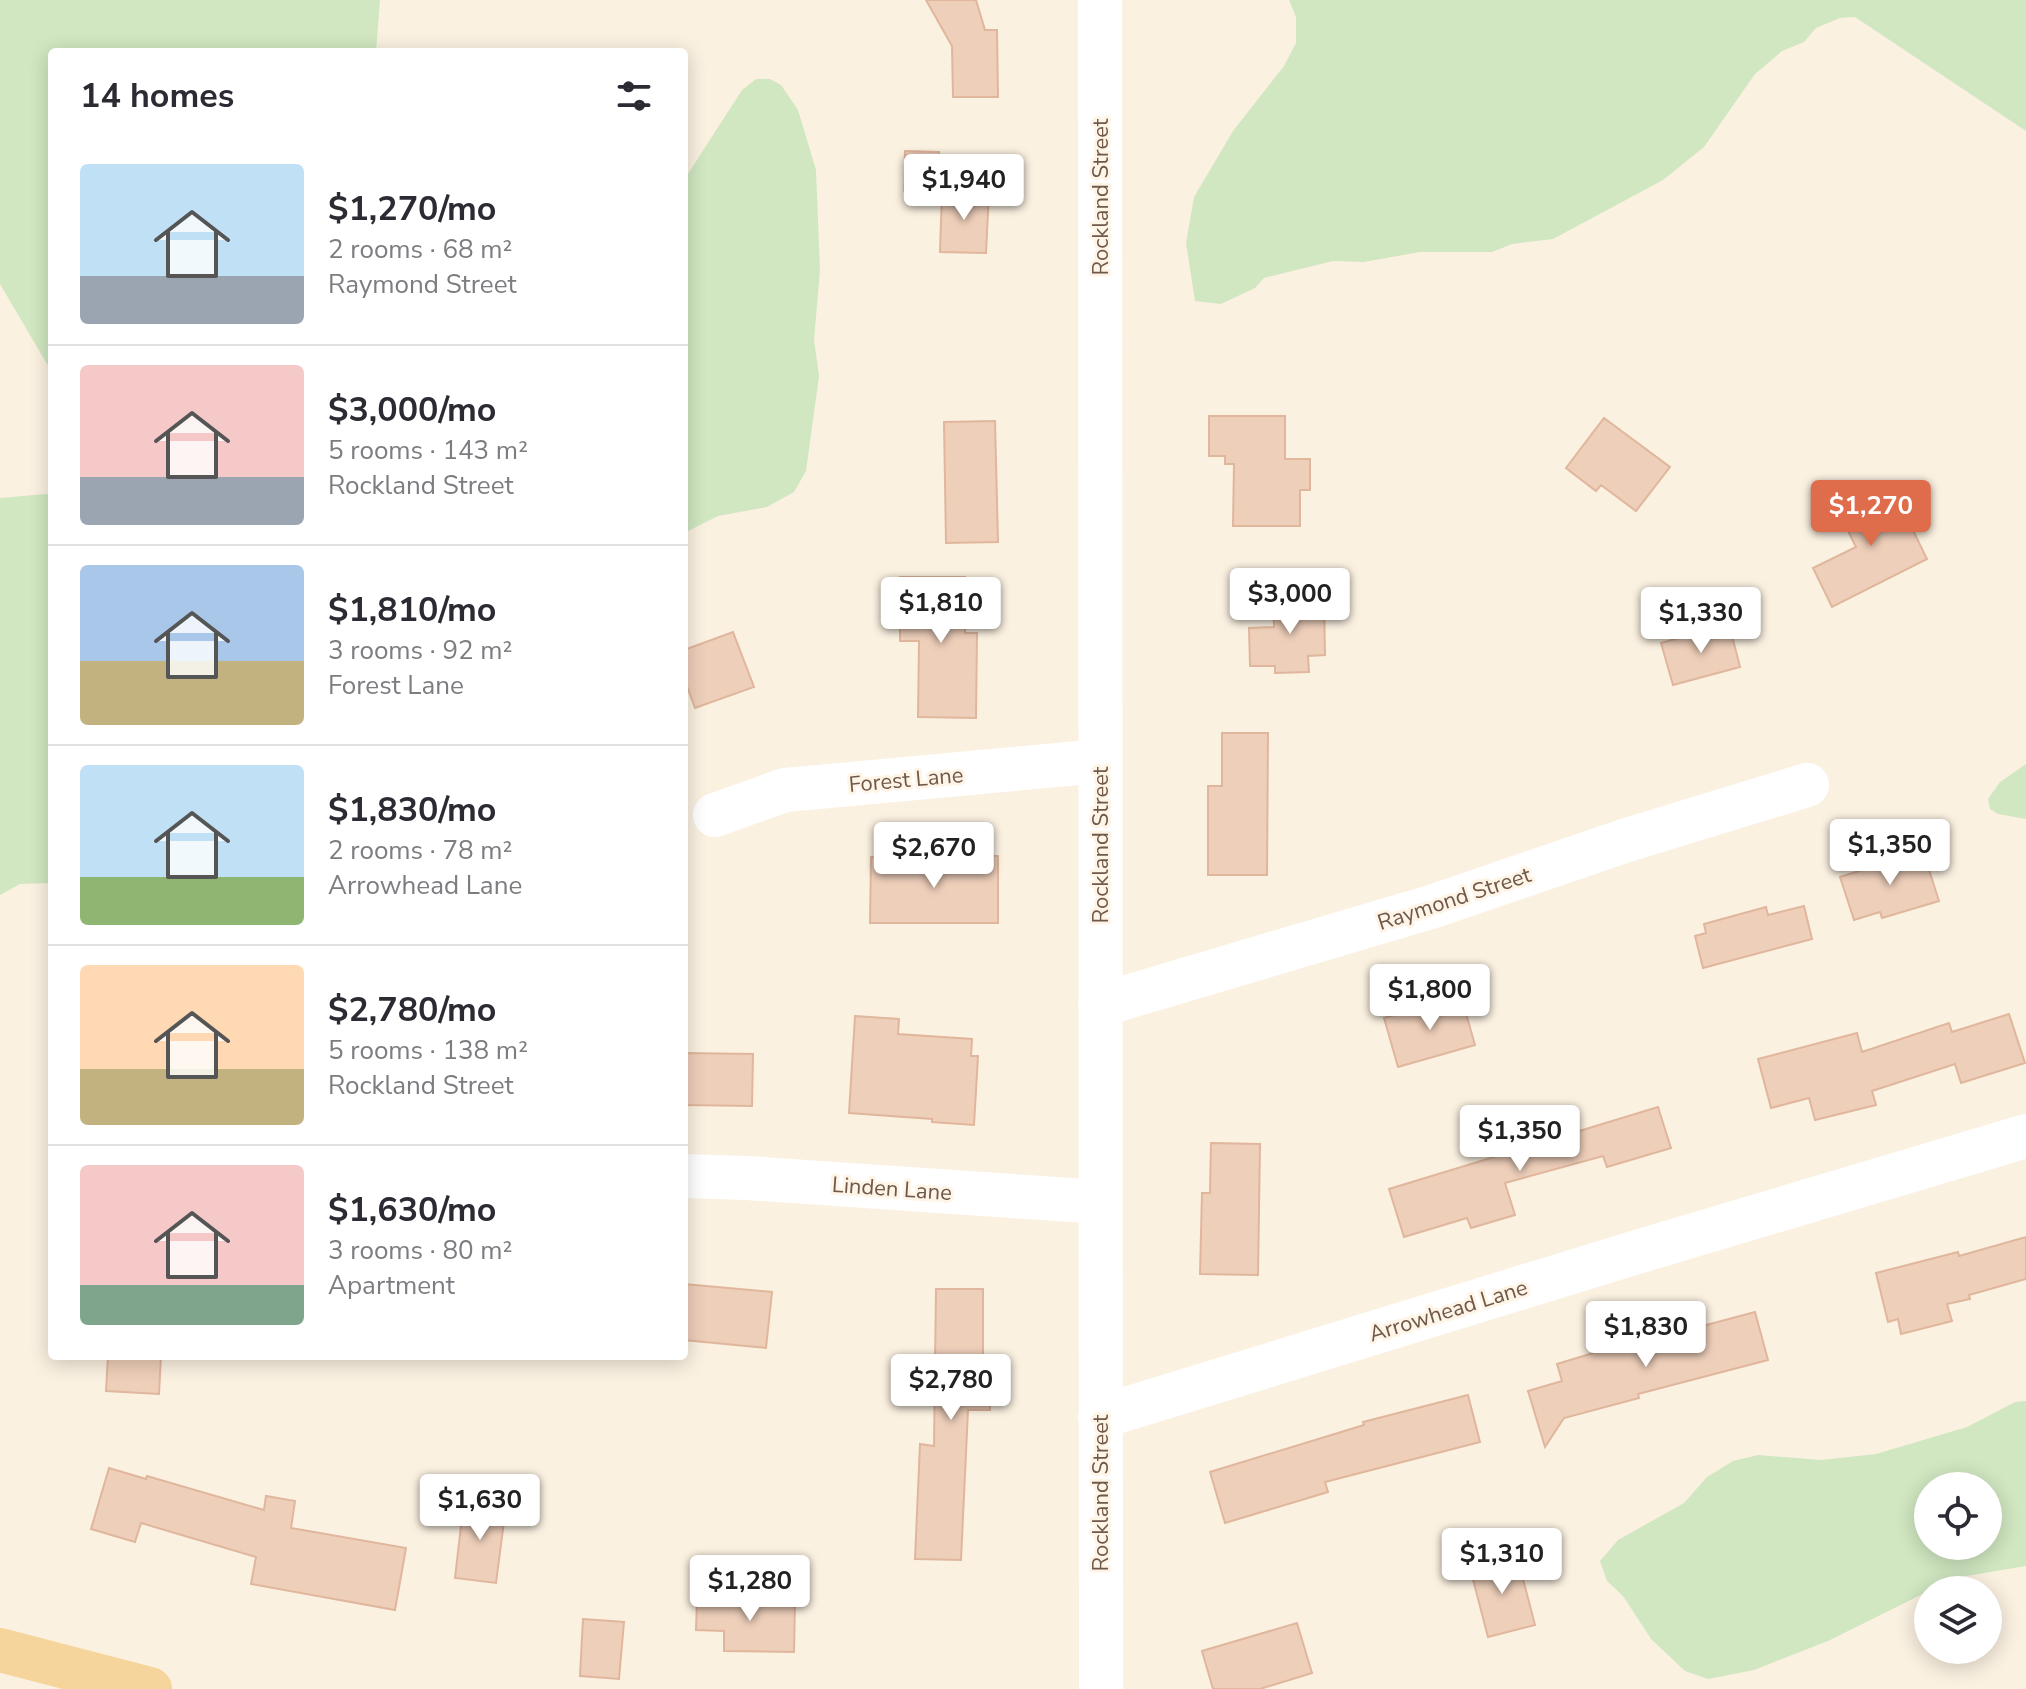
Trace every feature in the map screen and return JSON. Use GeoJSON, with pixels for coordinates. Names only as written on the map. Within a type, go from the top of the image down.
{"type":"FeatureCollection","features":[{"type":"Feature","properties":{"kind":"main road"},"geometry":{"type":"LineString","coordinates":[[0,1650],[150,1689]]}},
{"type":"Feature","properties":{"kind":"street","name":"Rockland Street"},"geometry":{"type":"LineString","coordinates":[[1100,0],[1101,1689]]}},
{"type":"Feature","properties":{"kind":"street","name":"Forest Lane"},"geometry":{"type":"LineString","coordinates":[[715,815],[785,790],[1100,761]]}},
{"type":"Feature","properties":{"kind":"street","name":"Raymond Street"},"geometry":{"type":"LineString","coordinates":[[1100,1005],[1434,906],[1624,841],[1807,785]]}},
{"type":"Feature","properties":{"kind":"street","name":"Arrowhead Lane"},"geometry":{"type":"LineString","coordinates":[[1100,1417],[2026,1136]]}},
{"type":"Feature","properties":{"kind":"street","name":"Linden Lane"},"geometry":{"type":"LineString","coordinates":[[688,1176],[1100,1202]]}},
{"type":"Feature","properties":{"kind":"green space"},"geometry":{"type":"Polygon","coordinates":[[[0,0],[380,0],[376,48],[48,48],[48,365],[0,284],[0,0]]]}},
{"type":"Feature","properties":{"kind":"green space"},"geometry":{"type":"Polygon","coordinates":[[[1289,0],[2026,0],[2026,131],[1855,17],[1840,18],[1816,28],[1804,42],[1782,51],[1755,74],[1704,147],[1663,180],[1553,239],[1512,244],[1492,252],[1420,252],[1364,262],[1333,261],[1264,278],[1255,288],[1221,304],[1195,301],[1186,243],[1194,197],[1233,131],[1284,66],[1296,43],[1296,17],[1289,0]]]}},
{"type":"Feature","properties":{"kind":"green space"},"geometry":{"type":"Polygon","coordinates":[[[756,79],[770,79],[781,85],[798,110],[816,170],[820,270],[814,340],[819,376],[806,471],[794,492],[767,507],[718,516],[688,531],[688,174],[742,90],[756,79]]]}},
{"type":"Feature","properties":{"kind":"green space"},"geometry":{"type":"Polygon","coordinates":[[[48,494],[48,883],[20,884],[0,895],[0,498],[48,494]]]}},
{"type":"Feature","properties":{"kind":"green space"},"geometry":{"type":"Polygon","coordinates":[[[2026,764],[2026,819],[1998,814],[1990,809],[1988,799],[2000,782],[2026,764]]]}},
{"type":"Feature","properties":{"kind":"green space"},"geometry":{"type":"Polygon","coordinates":[[[2026,1401],[2026,1566],[1967,1576],[1914,1576],[1914,1598],[1828,1641],[1754,1670],[1708,1679],[1685,1671],[1651,1639],[1623,1596],[1607,1581],[1600,1561],[1618,1540],[1684,1503],[1707,1477],[1733,1461],[1758,1455],[1821,1460],[1876,1454],[1967,1427],[2015,1402],[2026,1401]]]}},
{"type":"Feature","properties":{"kind":"building"},"geometry":{"type":"Polygon","coordinates":[[[926,0],[976,0],[985,30],[997,30],[998,97],[953,97],[952,46],[926,0]]]}},
{"type":"Feature","properties":{"kind":"building"},"geometry":{"type":"Polygon","coordinates":[[[905,151],[939,152],[937,192],[904,191],[905,151]]]}},
{"type":"Feature","properties":{"kind":"building"},"geometry":{"type":"Polygon","coordinates":[[[942,191],[989,192],[986,253],[940,252],[942,191]]]}},
{"type":"Feature","properties":{"kind":"building"},"geometry":{"type":"Polygon","coordinates":[[[1209,416],[1285,416],[1285,459],[1310,459],[1310,490],[1300,490],[1300,526],[1233,526],[1234,464],[1225,464],[1225,456],[1209,456],[1209,416]]]}},
{"type":"Feature","properties":{"kind":"building"},"geometry":{"type":"Polygon","coordinates":[[[1604,418],[1670,467],[1636,511],[1601,485],[1596,491],[1566,468],[1604,418]]]}},
{"type":"Feature","properties":{"kind":"building"},"geometry":{"type":"Polygon","coordinates":[[[995,421],[998,542],[946,543],[944,422],[995,421]]]}},
{"type":"Feature","properties":{"kind":"building"},"geometry":{"type":"Polygon","coordinates":[[[1891,485],[1927,559],[1832,607],[1813,568],[1856,547],[1838,511],[1891,485]]]}},
{"type":"Feature","properties":{"kind":"building"},"geometry":{"type":"Polygon","coordinates":[[[900,577],[965,577],[965,633],[977,633],[976,718],[918,717],[919,641],[900,641],[900,577]]]}},
{"type":"Feature","properties":{"kind":"building"},"geometry":{"type":"Polygon","coordinates":[[[1324,599],[1325,655],[1308,656],[1309,672],[1275,673],[1275,666],[1250,666],[1249,628],[1274,627],[1273,600],[1324,599]]]}},
{"type":"Feature","properties":{"kind":"building"},"geometry":{"type":"Polygon","coordinates":[[[1729,624],[1740,667],[1673,685],[1661,643],[1729,624]]]}},
{"type":"Feature","properties":{"kind":"building"},"geometry":{"type":"Polygon","coordinates":[[[733,632],[754,687],[695,708],[688,689],[688,649],[733,632]]]}},
{"type":"Feature","properties":{"kind":"building"},"geometry":{"type":"Polygon","coordinates":[[[1222,733],[1268,733],[1267,875],[1208,875],[1208,786],[1222,786],[1222,733]]]}},
{"type":"Feature","properties":{"kind":"building"},"geometry":{"type":"Polygon","coordinates":[[[1923,851],[1939,901],[1882,918],[1880,912],[1854,920],[1840,877],[1923,851]]]}},
{"type":"Feature","properties":{"kind":"building"},"geometry":{"type":"Polygon","coordinates":[[[998,856],[998,923],[870,923],[871,857],[998,856]]]}},
{"type":"Feature","properties":{"kind":"building"},"geometry":{"type":"Polygon","coordinates":[[[1804,906],[1812,939],[1703,968],[1695,936],[1706,933],[1704,924],[1766,907],[1768,915],[1804,906]]]}},
{"type":"Feature","properties":{"kind":"building"},"geometry":{"type":"Polygon","coordinates":[[[1461,996],[1475,1045],[1398,1067],[1384,1018],[1461,996]]]}},
{"type":"Feature","properties":{"kind":"building"},"geometry":{"type":"Polygon","coordinates":[[[2009,1014],[2025,1063],[1961,1083],[1955,1064],[1872,1091],[1876,1105],[1815,1120],[1809,1098],[1771,1108],[1758,1059],[1857,1033],[1862,1052],[1949,1023],[1952,1032],[2009,1014]]]}},
{"type":"Feature","properties":{"kind":"building"},"geometry":{"type":"Polygon","coordinates":[[[855,1016],[899,1019],[898,1034],[972,1039],[971,1056],[978,1056],[974,1125],[849,1113],[855,1016]]]}},
{"type":"Feature","properties":{"kind":"building"},"geometry":{"type":"Polygon","coordinates":[[[688,1053],[753,1054],[752,1106],[688,1105],[688,1053]]]}},
{"type":"Feature","properties":{"kind":"building"},"geometry":{"type":"Polygon","coordinates":[[[1658,1107],[1671,1148],[1607,1167],[1603,1156],[1505,1183],[1515,1215],[1471,1228],[1467,1218],[1404,1237],[1389,1189],[1658,1107]]]}},
{"type":"Feature","properties":{"kind":"building"},"geometry":{"type":"Polygon","coordinates":[[[1211,1143],[1260,1144],[1258,1275],[1200,1274],[1202,1193],[1210,1193],[1211,1143]]]}},
{"type":"Feature","properties":{"kind":"building"},"geometry":{"type":"Polygon","coordinates":[[[2026,1237],[2026,1279],[1947,1304],[1952,1321],[1901,1334],[1898,1319],[1888,1322],[1876,1273],[1958,1252],[1959,1256],[2026,1237]]]}},
{"type":"Feature","properties":{"kind":"building"},"geometry":{"type":"Polygon","coordinates":[[[688,1284],[772,1292],[766,1348],[688,1340],[688,1284]]]}},
{"type":"Feature","properties":{"kind":"building"},"geometry":{"type":"Polygon","coordinates":[[[936,1289],[983,1289],[983,1366],[990,1366],[990,1410],[968,1410],[961,1560],[915,1559],[920,1444],[934,1446],[936,1289]]]}},
{"type":"Feature","properties":{"kind":"building"},"geometry":{"type":"Polygon","coordinates":[[[1755,1312],[1768,1360],[1638,1394],[1639,1398],[1564,1418],[1545,1447],[1528,1391],[1562,1381],[1557,1364],[1623,1344],[1624,1347],[1755,1312]]]}},
{"type":"Feature","properties":{"kind":"building"},"geometry":{"type":"Polygon","coordinates":[[[108,1360],[161,1360],[159,1394],[106,1391],[108,1360]]]}},
{"type":"Feature","properties":{"kind":"building"},"geometry":{"type":"Polygon","coordinates":[[[1468,1395],[1480,1442],[1325,1482],[1328,1492],[1225,1523],[1210,1472],[1364,1425],[1363,1422],[1468,1395]]]}},
{"type":"Feature","properties":{"kind":"building"},"geometry":{"type":"Polygon","coordinates":[[[109,1468],[264,1510],[266,1496],[295,1501],[291,1528],[406,1548],[395,1610],[251,1584],[256,1557],[141,1523],[135,1542],[91,1529],[109,1468]]]}},
{"type":"Feature","properties":{"kind":"building"},"geometry":{"type":"Polygon","coordinates":[[[464,1500],[506,1506],[496,1583],[455,1578],[464,1500]]]}},
{"type":"Feature","properties":{"kind":"building"},"geometry":{"type":"Polygon","coordinates":[[[1517,1556],[1535,1625],[1488,1637],[1470,1568],[1517,1556]]]}},
{"type":"Feature","properties":{"kind":"building"},"geometry":{"type":"Polygon","coordinates":[[[697,1599],[795,1600],[794,1652],[724,1651],[724,1631],[696,1630],[697,1599]]]}},
{"type":"Feature","properties":{"kind":"building"},"geometry":{"type":"Polygon","coordinates":[[[583,1619],[624,1622],[619,1679],[580,1676],[583,1619]]]}},
{"type":"Feature","properties":{"kind":"building"},"geometry":{"type":"Polygon","coordinates":[[[1297,1623],[1312,1673],[1260,1689],[1213,1689],[1202,1651],[1297,1623]]]}}]}
